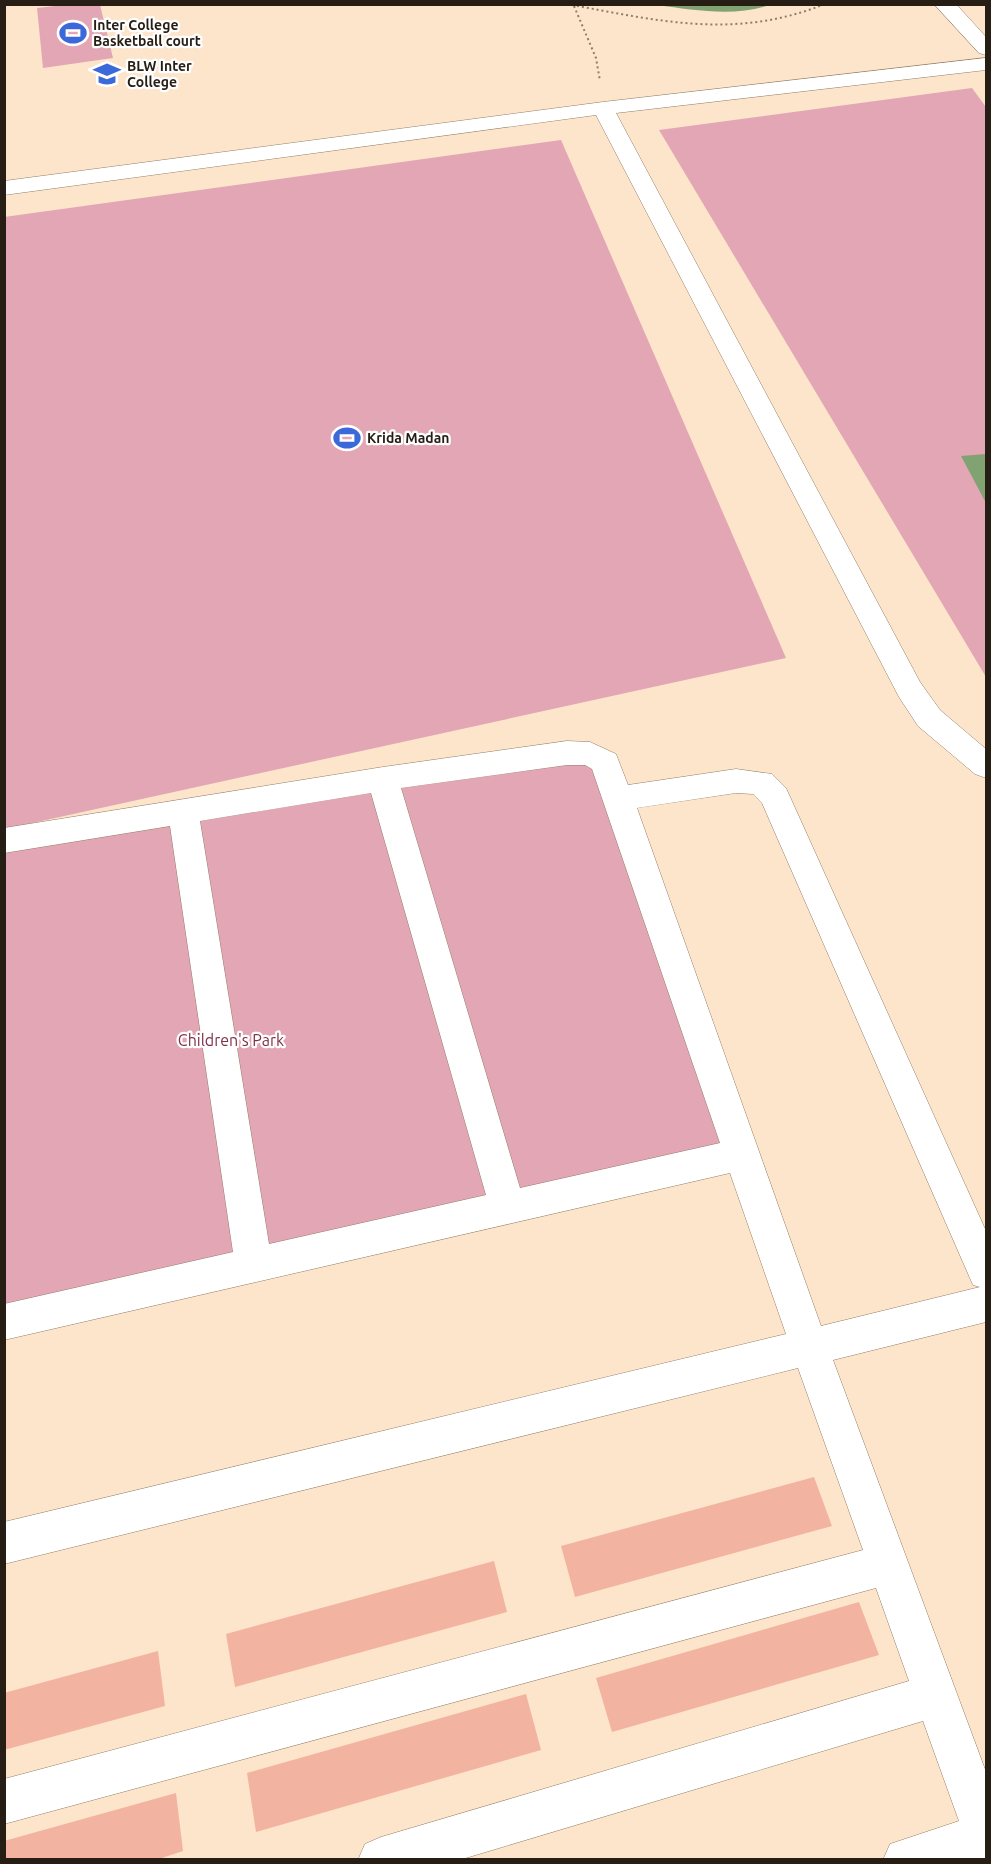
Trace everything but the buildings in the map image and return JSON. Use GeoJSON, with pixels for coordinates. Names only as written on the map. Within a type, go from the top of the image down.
{"type":"FeatureCollection","features":[{"type":"Feature","properties":{"kind":"street"},"geometry":{"type":"LineString","coordinates":[[944,4],[987,49]]}},
{"type":"Feature","properties":{"kind":"street"},"geometry":{"type":"LineString","coordinates":[[4,188],[603,108],[987,64]]}},
{"type":"Feature","properties":{"kind":"street"},"geometry":{"type":"LineString","coordinates":[[603,108],[795,478],[909,689],[930,718],[987,766]]}},
{"type":"Feature","properties":{"kind":"street"},"geometry":{"type":"LineString","coordinates":[[4,841],[383,779],[567,753],[590,754],[605,762],[620,798],[809,1346],[987,1834],[906,1860]]}},
{"type":"Feature","properties":{"kind":"street"},"geometry":{"type":"LineString","coordinates":[[383,779],[507,1208]]}},
{"type":"Feature","properties":{"kind":"street"},"geometry":{"type":"LineString","coordinates":[[620,798],[736,781],[761,782],[775,796],[987,1272]]}},
{"type":"Feature","properties":{"kind":"street"},"geometry":{"type":"LineString","coordinates":[[183,812],[254,1266]]}},
{"type":"Feature","properties":{"kind":"street"},"geometry":{"type":"LineString","coordinates":[[4,1322],[743,1154]]}},
{"type":"Feature","properties":{"kind":"street"},"geometry":{"type":"LineString","coordinates":[[4,1543],[987,1304]]}},
{"type":"Feature","properties":{"kind":"street"},"geometry":{"type":"LineString","coordinates":[[4,1802],[889,1564]]}},
{"type":"Feature","properties":{"kind":"street"},"geometry":{"type":"LineString","coordinates":[[381,1860],[936,1695]]}},
{"type":"Feature","properties":{"kind":"path"},"geometry":{"type":"LineString","coordinates":[[567,4],[631,17],[724,26],[764,24],[809,12],[825,4]]}},
{"type":"Feature","properties":{"kind":"path"},"geometry":{"type":"LineString","coordinates":[[574,6],[596,58],[603,108]]}},
{"type":"Feature","properties":{"kind":"green space","name":"Inter College Basketball court"},"geometry":{"type":"Polygon","coordinates":[[[100,5],[113,58],[43,68],[37,8],[100,5]]]}},
{"type":"Feature","properties":{"kind":"green space"},"geometry":{"type":"Polygon","coordinates":[[[972,88],[986,107],[986,677],[659,130],[972,88]]]}},
{"type":"Feature","properties":{"kind":"green space","name":"Krida Madan"},"geometry":{"type":"Polygon","coordinates":[[[561,140],[786,658],[5,829],[4,217],[561,140]]]}},
{"type":"Feature","properties":{"kind":"green space","name":"Children's Park"},"geometry":{"type":"Polygon","coordinates":[[[590,754],[743,1154],[5,1322],[5,848],[590,754]]]}},
{"type":"Feature","properties":{"kind":"shaded area"},"geometry":{"type":"Polygon","coordinates":[[[658,5],[769,5],[728,12],[658,5]]]}},
{"type":"Feature","properties":{"kind":"shaded area"},"geometry":{"type":"Polygon","coordinates":[[[986,454],[986,503],[961,456],[986,454]]]}},
{"type":"Feature","properties":{"kind":"place","name":"Inter College Basketball court"},"geometry":{"type":"Point","coordinates":[73,33]}},
{"type":"Feature","properties":{"kind":"place","name":"BLW Inter College"},"geometry":{"type":"Point","coordinates":[107,74]}},
{"type":"Feature","properties":{"kind":"place","name":"Krida Madan"},"geometry":{"type":"Point","coordinates":[347,438]}}]}
